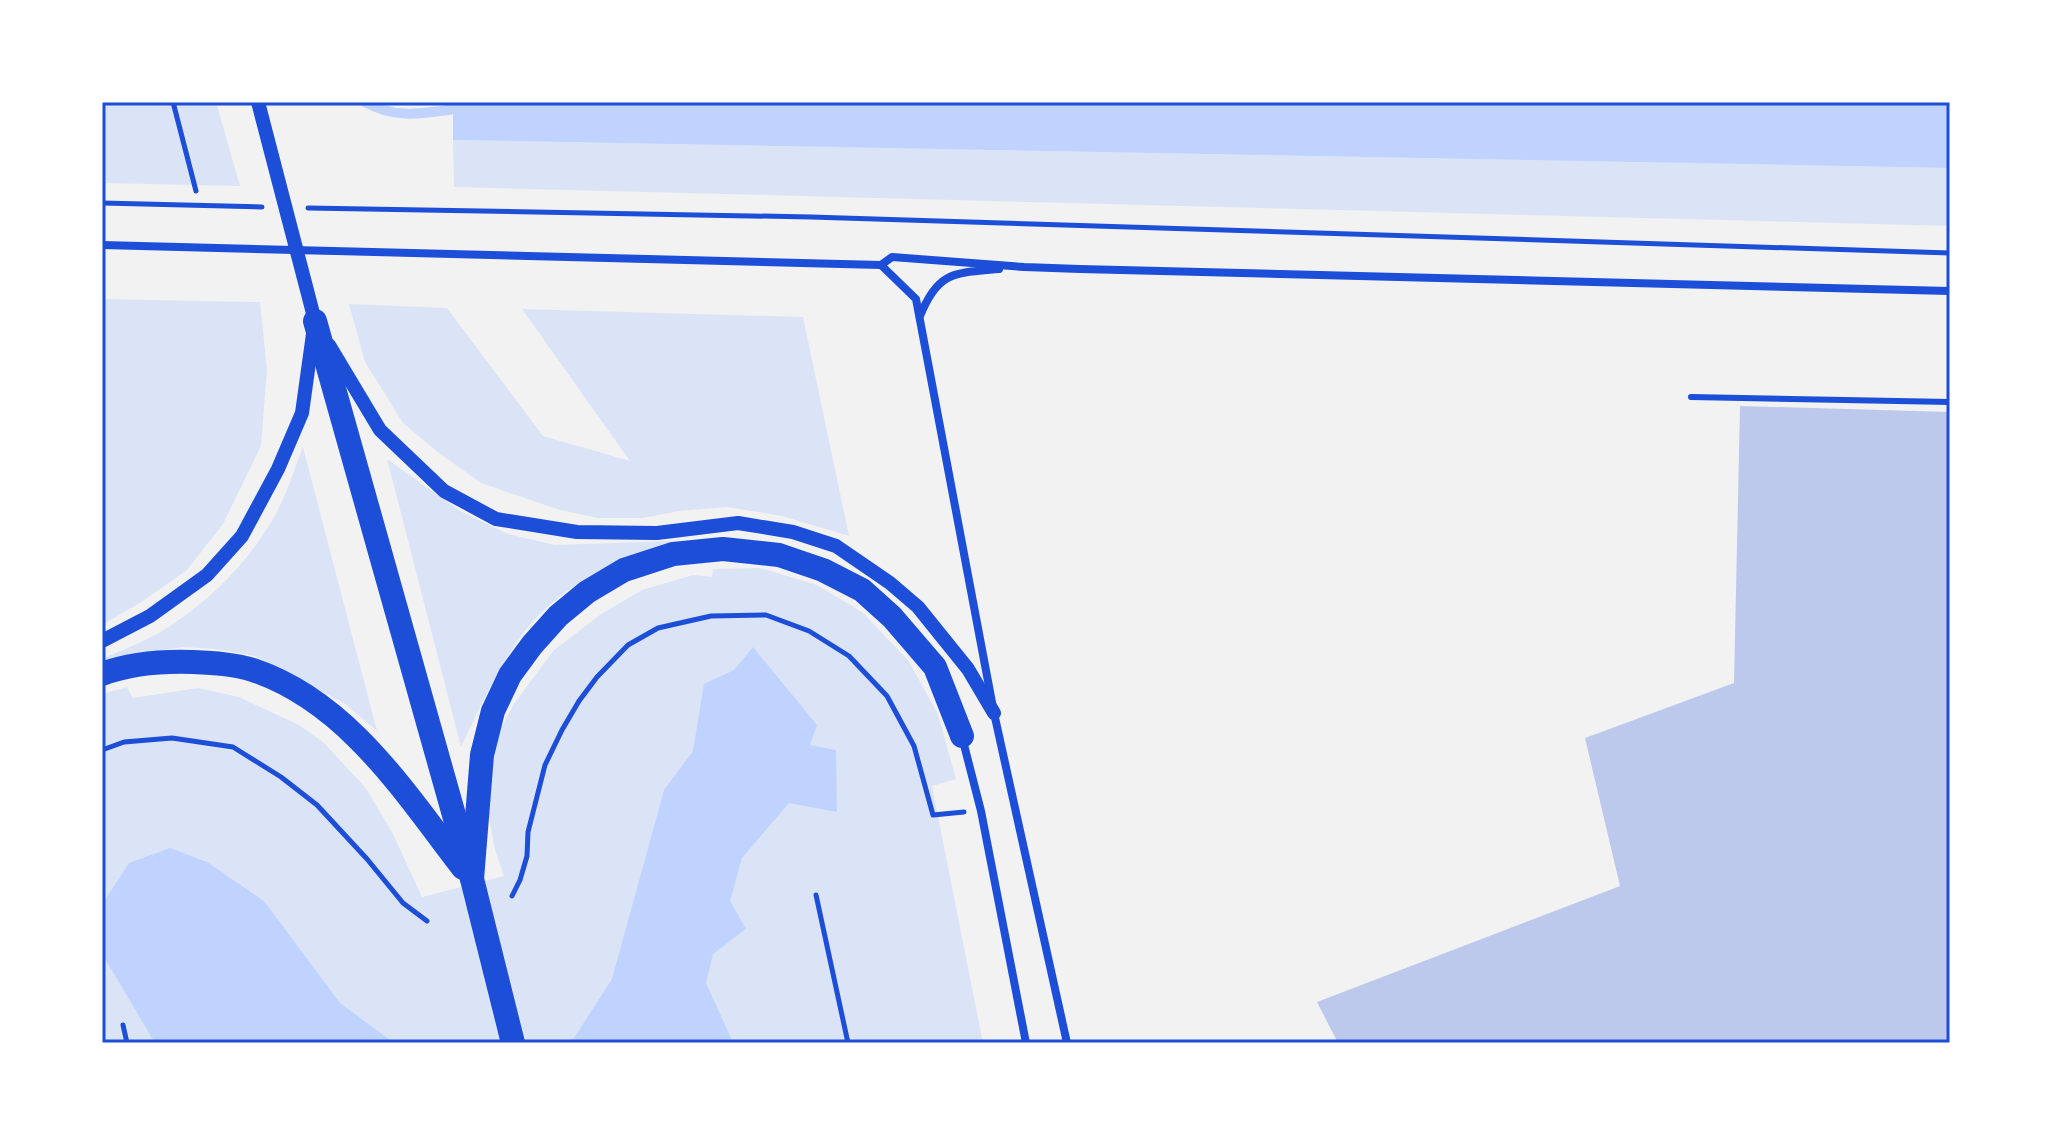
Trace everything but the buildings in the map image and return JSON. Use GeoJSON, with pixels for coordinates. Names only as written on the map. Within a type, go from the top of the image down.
{"type":"FeatureCollection","features":[{"type":"Feature","properties":{"kind":"highway"},"geometry":{"type":"LineString","coordinates":[[315,321],[472,879],[513,1043]]}},
{"type":"Feature","properties":{"kind":"highway"},"geometry":{"type":"LineString","coordinates":[[472,879],[482,755],[493,711],[510,675],[540,635],[587,592],[624,570],[673,554],[723,549],[779,555],[823,570],[862,590],[892,617],[935,667],[962,736]]}},
{"type":"Feature","properties":{"kind":"highway"},"geometry":{"type":"LineString","coordinates":[[102,674],[157,661],[209,662],[252,669],[291,687],[317,702],[383,765],[472,879]]}},
{"type":"Feature","properties":{"kind":"street"},"geometry":{"type":"LineString","coordinates":[[258,102],[315,321],[380,430],[444,491],[496,519],[577,532],[657,533],[738,523],[793,532],[836,546],[890,583],[918,607],[968,669],[994,713]]}},
{"type":"Feature","properties":{"kind":"street"},"geometry":{"type":"LineString","coordinates":[[102,245],[881,265],[892,257],[1024,267],[1950,291]]}},
{"type":"Feature","properties":{"kind":"street"},"geometry":{"type":"LineString","coordinates":[[881,265],[916,299],[994,713],[1067,1043]]}},
{"type":"Feature","properties":{"kind":"street"},"geometry":{"type":"LineString","coordinates":[[920,316],[929,294],[942,280],[968,272],[1024,267]]}},
{"type":"Feature","properties":{"kind":"street"},"geometry":{"type":"LineString","coordinates":[[102,641],[150,616],[207,575],[242,536],[278,469],[302,413],[315,321]]}},
{"type":"Feature","properties":{"kind":"street"},"geometry":{"type":"LineString","coordinates":[[962,736],[981,811],[1026,1043]]}},
{"type":"Feature","properties":{"kind":"lane"},"geometry":{"type":"LineString","coordinates":[[1691,397],[1950,402]]}},
{"type":"Feature","properties":{"kind":"path"},"geometry":{"type":"LineString","coordinates":[[173,102],[196,191]]}},
{"type":"Feature","properties":{"kind":"path"},"geometry":{"type":"LineString","coordinates":[[102,203],[263,207]]}},
{"type":"Feature","properties":{"kind":"path"},"geometry":{"type":"LineString","coordinates":[[294,207],[811,217],[1950,253]]}},
{"type":"Feature","properties":{"kind":"path"},"geometry":{"type":"LineString","coordinates":[[512,896],[527,856],[528,832],[545,765],[579,701],[628,645],[658,628],[711,616],[766,615],[809,631],[849,656],[887,696],[914,746],[933,815],[981,811]]}},
{"type":"Feature","properties":{"kind":"path"},"geometry":{"type":"LineString","coordinates":[[102,750],[124,742],[172,738],[233,747],[281,777],[317,805],[403,903],[427,921]]}},
{"type":"Feature","properties":{"kind":"path"},"geometry":{"type":"LineString","coordinates":[[816,895],[848,1043]]}},
{"type":"Feature","properties":{"kind":"path"},"geometry":{"type":"LineString","coordinates":[[123,1025],[127,1043]]}},
{"type":"Feature","properties":{"kind":"shaded area"},"geometry":{"type":"Polygon","coordinates":[[[102,102],[216,102],[240,186],[102,183],[102,102]]]}},
{"type":"Feature","properties":{"kind":"shaded area"},"geometry":{"type":"Polygon","coordinates":[[[453,140],[1950,168],[1950,226],[454,187],[453,140]]]}},
{"type":"Feature","properties":{"kind":"shaded area"},"geometry":{"type":"Polygon","coordinates":[[[102,299],[260,302],[267,369],[261,446],[223,524],[187,570],[102,625],[102,299]]]}},
{"type":"Feature","properties":{"kind":"shaded area"},"geometry":{"type":"Polygon","coordinates":[[[349,304],[447,308],[543,436],[630,461],[522,309],[803,317],[849,536],[782,516],[727,507],[643,518],[598,518],[560,510],[481,483],[403,423],[365,362],[349,304]]]}},
{"type":"Feature","properties":{"kind":"shaded area"},"geometry":{"type":"Polygon","coordinates":[[[303,447],[377,731],[345,704],[255,656],[182,647],[102,661],[172,625],[208,597],[240,565],[278,510],[303,447]]]}},
{"type":"Feature","properties":{"kind":"shaded area"},"geometry":{"type":"Polygon","coordinates":[[[387,459],[460,511],[508,534],[555,545],[671,541],[603,569],[543,611],[507,657],[461,747],[387,459]]]}},
{"type":"Feature","properties":{"kind":"shaded area"},"geometry":{"type":"Polygon","coordinates":[[[760,568],[817,585],[862,612],[908,660],[938,714],[956,779],[932,786],[983,1043],[102,1043],[102,694],[127,687],[133,698],[198,688],[239,697],[299,725],[323,742],[365,787],[392,832],[422,897],[504,876],[495,850],[488,811],[497,735],[514,704],[553,651],[601,614],[642,590],[693,575],[712,577],[713,569],[760,568]]]}},
{"type":"Feature","properties":{"kind":"water"},"geometry":{"type":"Polygon","coordinates":[[[422,102],[1950,102],[1950,168],[453,140],[453,107],[422,102]]]}},
{"type":"Feature","properties":{"kind":"water"},"geometry":{"type":"Polygon","coordinates":[[[753,647],[817,725],[810,745],[836,750],[837,812],[789,803],[742,858],[730,901],[746,929],[713,954],[706,983],[732,1043],[565,1043],[574,1038],[612,979],[664,790],[693,751],[704,684],[734,670],[753,647]]]}},
{"type":"Feature","properties":{"kind":"water"},"geometry":{"type":"Polygon","coordinates":[[[170,848],[207,862],[264,901],[340,1003],[394,1043],[155,1043],[104,957],[105,900],[129,863],[170,848]]]}},
{"type":"Feature","properties":{"kind":"waterway"},"geometry":{"type":"LineString","coordinates":[[365,102],[389,112],[401,113],[464,108]]}}]}
